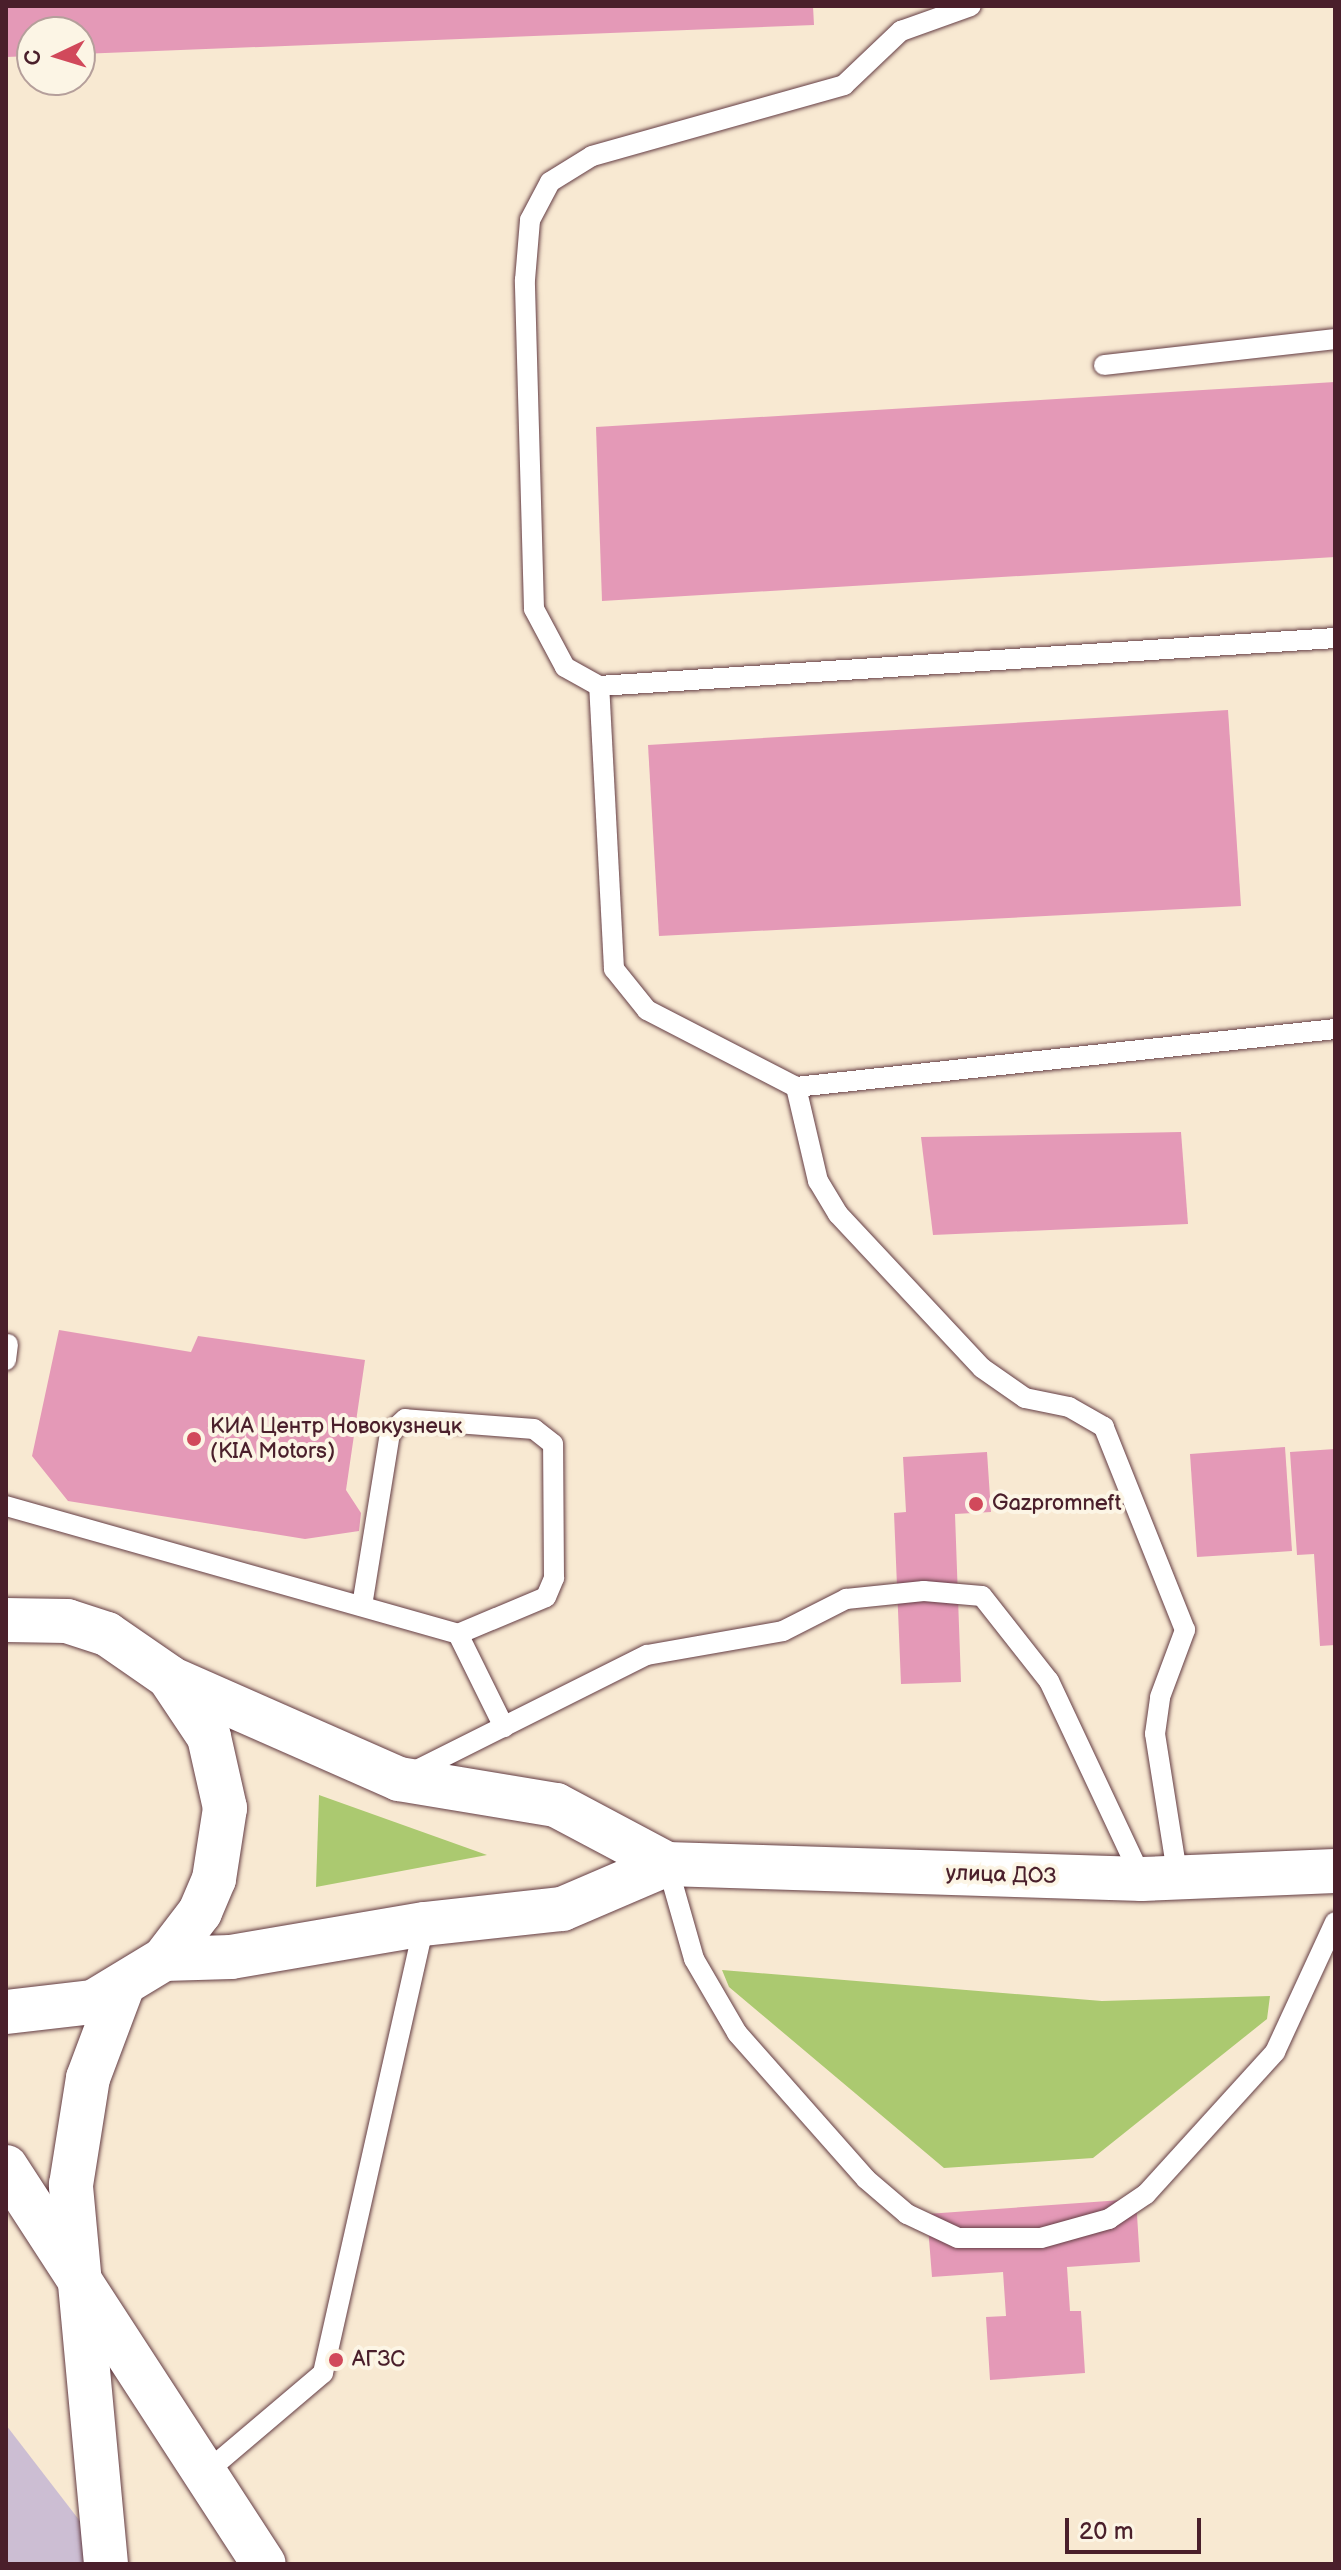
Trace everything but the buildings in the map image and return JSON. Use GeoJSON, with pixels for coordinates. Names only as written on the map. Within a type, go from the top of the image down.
{"type":"FeatureCollection","features":[{"type":"Feature","properties":{"kind":"main road"},"geometry":{"type":"LineString","coordinates":[[13,1617],[107,1634],[169,1677],[399,1779],[556,1805],[667,1864]]}},
{"type":"Feature","properties":{"kind":"main road"},"geometry":{"type":"LineString","coordinates":[[6,2012],[63,2010],[121,1990],[164,1959],[214,1879],[225,1808],[209,1737],[169,1677]]}},
{"type":"Feature","properties":{"kind":"main road","name":"улица ДОЗ"},"geometry":{"type":"LineString","coordinates":[[667,1864],[1160,1879],[1335,1871]]}},
{"type":"Feature","properties":{"kind":"main road"},"geometry":{"type":"LineString","coordinates":[[164,1959],[231,1957],[424,1924],[562,1909],[667,1864]]}},
{"type":"Feature","properties":{"kind":"main road"},"geometry":{"type":"LineString","coordinates":[[106,2564],[79,2287],[70,2226],[75,2146],[88,2078],[121,1990]]}},
{"type":"Feature","properties":{"kind":"main road"},"geometry":{"type":"LineString","coordinates":[[6,2167],[79,2287],[264,2564]]}},
{"type":"Feature","properties":{"kind":"lane"},"geometry":{"type":"LineString","coordinates":[[971,6],[901,31],[844,85],[592,156],[550,182],[530,220],[525,280],[534,609],[565,667],[599,686],[1335,638]]}},
{"type":"Feature","properties":{"kind":"lane"},"geometry":{"type":"LineString","coordinates":[[1104,365],[1335,339]]}},
{"type":"Feature","properties":{"kind":"lane"},"geometry":{"type":"LineString","coordinates":[[599,686],[614,969],[647,1010],[796,1087],[1335,1029]]}},
{"type":"Feature","properties":{"kind":"lane"},"geometry":{"type":"LineString","coordinates":[[796,1087],[818,1181],[868,1248],[982,1368],[1025,1398],[1069,1407],[1104,1427],[1185,1630],[1160,1697],[1155,1734],[1160,1879]]}},
{"type":"Feature","properties":{"kind":"lane"},"geometry":{"type":"LineString","coordinates":[[6,1506],[458,1634],[531,1609],[554,1578],[558,1466],[553,1444],[534,1429],[429,1415],[405,1419],[390,1433],[362,1606]]}},
{"type":"Feature","properties":{"kind":"lane"},"geometry":{"type":"LineString","coordinates":[[399,1779],[647,1655],[783,1631],[846,1599],[924,1591],[982,1596],[1049,1681],[1160,1879]]}},
{"type":"Feature","properties":{"kind":"lane"},"geometry":{"type":"LineString","coordinates":[[458,1634],[504,1727]]}},
{"type":"Feature","properties":{"kind":"lane"},"geometry":{"type":"LineString","coordinates":[[667,1864],[694,1959],[737,2033],[866,2179],[907,2214],[958,2238],[1041,2238],[1109,2219],[1146,2194],[1275,2052],[1335,1922]]}},
{"type":"Feature","properties":{"kind":"lane"},"geometry":{"type":"LineString","coordinates":[[204,2474],[323,2373],[424,1924]]}},
{"type":"Feature","properties":{"kind":"shaded area"},"geometry":{"type":"Polygon","coordinates":[[[6,2425],[113,2564],[6,2564],[6,2425]]]}},
{"type":"Feature","properties":{"kind":"green space"},"geometry":{"type":"Polygon","coordinates":[[[319,1795],[487,1855],[316,1887],[319,1795]]]}},
{"type":"Feature","properties":{"kind":"green space"},"geometry":{"type":"Polygon","coordinates":[[[722,1970],[1102,2001],[1270,1996],[1267,2019],[1093,2158],[944,2168],[729,1987],[722,1970]]]}},
{"type":"Feature","properties":{"kind":"place","name":"КИА Центр Новокузнецк (KIA Motors)"},"geometry":{"type":"Point","coordinates":[194,1439]}},
{"type":"Feature","properties":{"kind":"place","name":"Gazpromneft"},"geometry":{"type":"Point","coordinates":[976,1504]}},
{"type":"Feature","properties":{"kind":"place","name":"АГЗС"},"geometry":{"type":"Point","coordinates":[336,2360]}}]}
